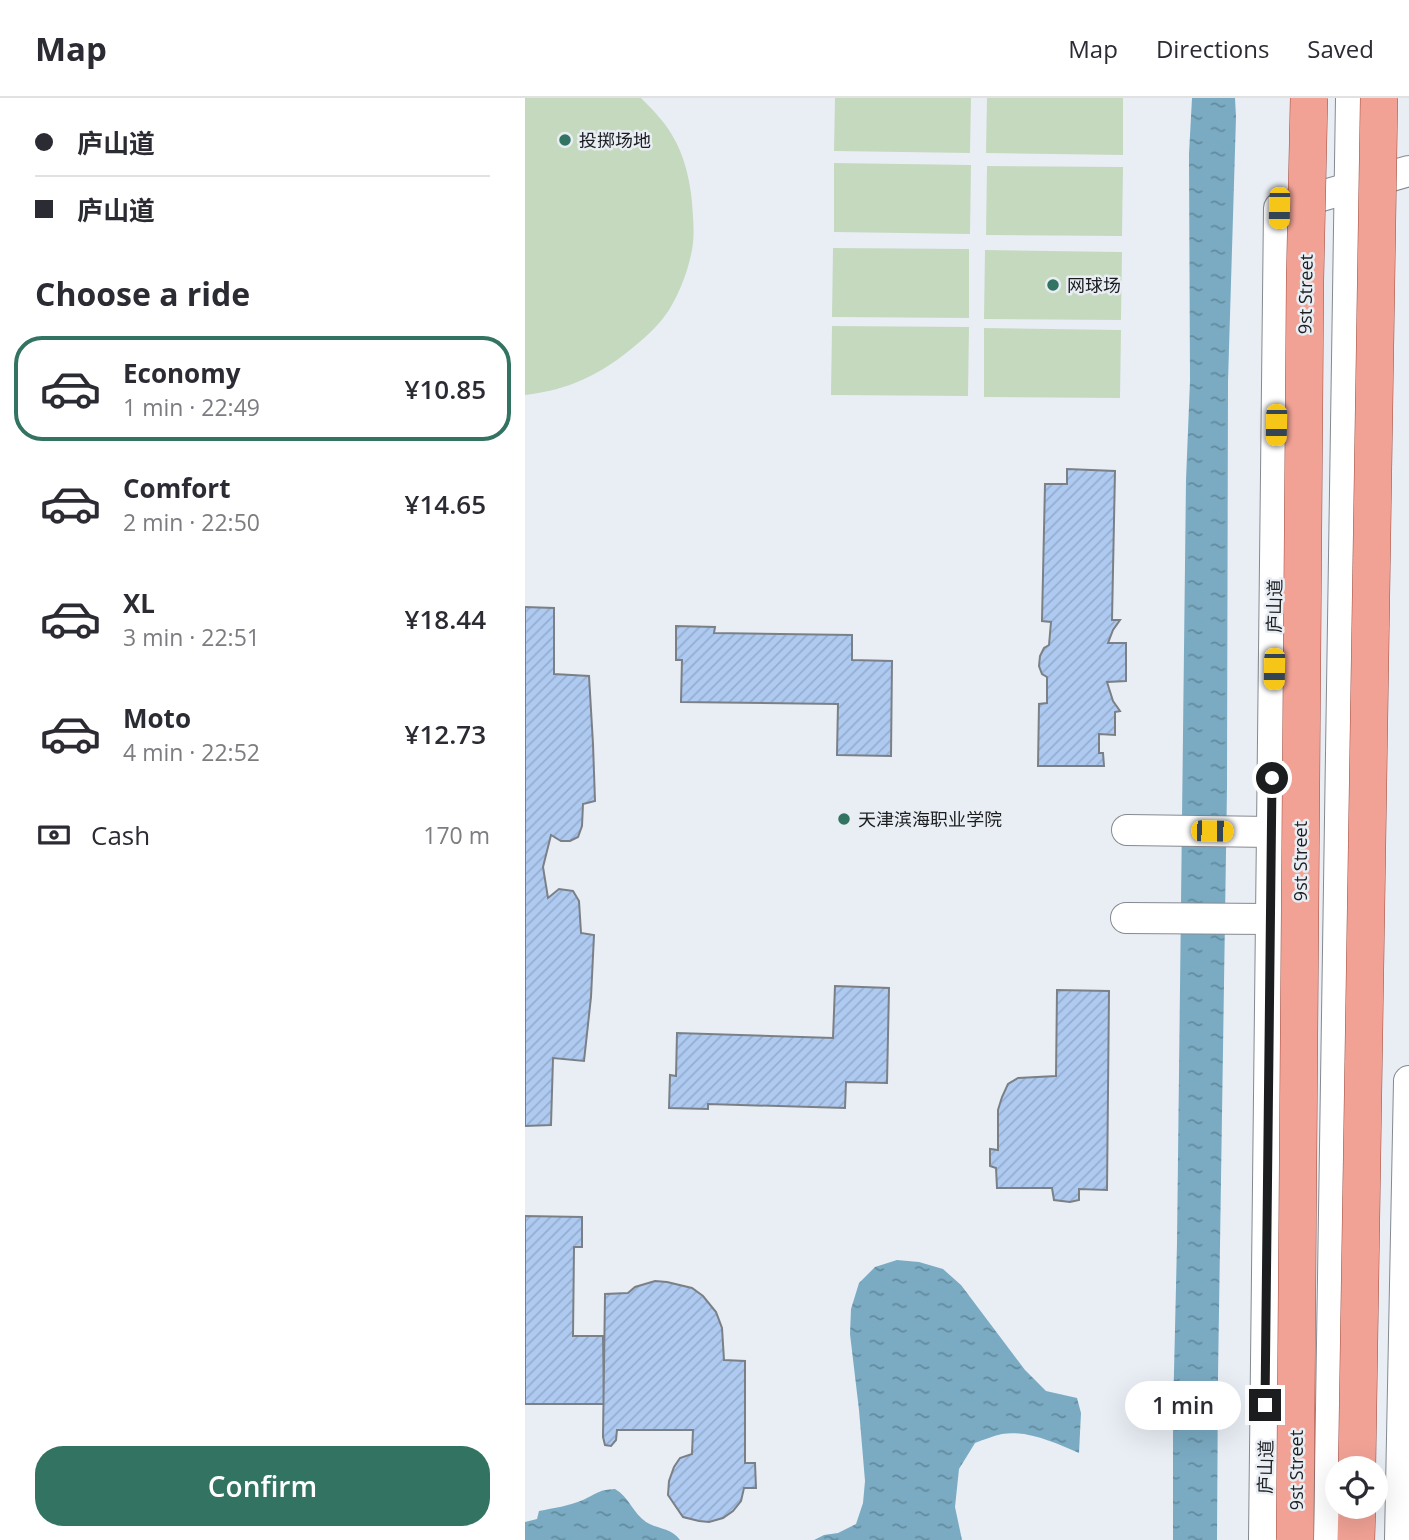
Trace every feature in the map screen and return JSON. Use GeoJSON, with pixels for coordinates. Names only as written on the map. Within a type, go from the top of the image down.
{"type":"FeatureCollection","features":[{"type":"Feature","properties":{"kind":"main road","name":"9st Street"},"geometry":{"type":"LineString","coordinates":[[1296,1540],[1304,294],[1309,98]]}},
{"type":"Feature","properties":{"kind":"main road"},"geometry":{"type":"LineString","coordinates":[[1357,1456],[1379,98]]}},
{"type":"Feature","properties":{"kind":"main road"},"geometry":{"type":"LineString","coordinates":[[1356,1540],[1357,1519]]}},
{"type":"Feature","properties":{"kind":"street"},"geometry":{"type":"LineString","coordinates":[[1329,1540],[1351,98]]}},
{"type":"Feature","properties":{"kind":"street","name":"庐山道"},"geometry":{"type":"LineString","coordinates":[[1264,1540],[1279,208],[1409,171]]}},
{"type":"Feature","properties":{"kind":"street"},"geometry":{"type":"LineString","coordinates":[[1127,830],[1272,832]]}},
{"type":"Feature","properties":{"kind":"street"},"geometry":{"type":"LineString","coordinates":[[1126,918],[1271,919]]}},
{"type":"Feature","properties":{"kind":"street"},"geometry":{"type":"LineString","coordinates":[[1400,1540],[1409,1081]]}},
{"type":"Feature","properties":{"kind":"green space"},"geometry":{"type":"Polygon","coordinates":[[[525,98],[641,98],[665,125],[680,150],[690,185],[694,232],[690,258],[680,289],[658,325],[598,372],[570,385],[525,395],[525,98]]]}},
{"type":"Feature","properties":{"kind":"green space"},"geometry":{"type":"Polygon","coordinates":[[[835,98],[971,98],[970,153],[834,151],[835,98]]]}},
{"type":"Feature","properties":{"kind":"green space"},"geometry":{"type":"Polygon","coordinates":[[[987,98],[1123,98],[1123,155],[986,153],[987,98]]]}},
{"type":"Feature","properties":{"kind":"green space"},"geometry":{"type":"Polygon","coordinates":[[[834,163],[971,165],[970,234],[834,232],[834,163]]]}},
{"type":"Feature","properties":{"kind":"green space","name":"网球场"},"geometry":{"type":"Polygon","coordinates":[[[987,166],[1123,167],[1122,236],[986,235],[987,166]]]}},
{"type":"Feature","properties":{"kind":"green space"},"geometry":{"type":"Polygon","coordinates":[[[833,248],[969,249],[969,318],[832,317],[833,248]]]}},
{"type":"Feature","properties":{"kind":"green space","name":"网球场"},"geometry":{"type":"Polygon","coordinates":[[[985,250],[1122,252],[1121,320],[984,319],[985,250]]]}},
{"type":"Feature","properties":{"kind":"green space"},"geometry":{"type":"Polygon","coordinates":[[[832,326],[969,327],[968,396],[831,395],[832,326]]]}},
{"type":"Feature","properties":{"kind":"green space","name":"网球场"},"geometry":{"type":"Polygon","coordinates":[[[984,328],[1121,330],[1120,398],[984,397],[984,328]]]}},
{"type":"Feature","properties":{"kind":"water"},"geometry":{"type":"Polygon","coordinates":[[[1192,98],[1235,98],[1236,117],[1228,382],[1227,788],[1217,1540],[1173,1540],[1186,480],[1190,381],[1189,154],[1192,98]]]}},
{"type":"Feature","properties":{"kind":"water"},"geometry":{"type":"Polygon","coordinates":[[[897,1260],[919,1262],[943,1269],[961,1285],[1025,1370],[1046,1391],[1077,1398],[1081,1413],[1079,1453],[1041,1438],[1012,1433],[975,1443],[959,1469],[955,1507],[962,1540],[814,1540],[856,1524],[863,1503],[865,1481],[850,1334],[851,1309],[859,1283],[875,1267],[897,1260]]]}},
{"type":"Feature","properties":{"kind":"water"},"geometry":{"type":"Polygon","coordinates":[[[615,1489],[646,1522],[673,1533],[680,1540],[525,1540],[525,1522],[537,1519],[539,1511],[572,1504],[601,1491],[615,1489]]]}},
{"type":"Feature","properties":{"kind":"building"},"geometry":{"type":"Polygon","coordinates":[[[1067,469],[1115,471],[1112,620],[1120,620],[1108,643],[1126,643],[1126,681],[1107,682],[1113,701],[1120,711],[1115,712],[1115,735],[1099,734],[1099,753],[1103,753],[1104,766],[1038,766],[1039,704],[1047,703],[1047,677],[1042,674],[1039,666],[1040,656],[1049,645],[1051,622],[1042,621],[1045,484],[1067,484],[1067,469]]]}},
{"type":"Feature","properties":{"kind":"building"},"geometry":{"type":"Polygon","coordinates":[[[525,607],[554,608],[554,674],[589,676],[595,801],[583,804],[582,826],[578,837],[561,841],[551,835],[543,867],[548,898],[559,889],[573,891],[579,901],[581,933],[594,935],[584,1061],[553,1058],[551,1125],[525,1126],[525,607]]]}},
{"type":"Feature","properties":{"kind":"building"},"geometry":{"type":"Polygon","coordinates":[[[676,626],[715,627],[714,633],[852,635],[852,660],[892,661],[891,756],[837,755],[838,704],[681,702],[682,660],[676,660],[676,626]]]}},
{"type":"Feature","properties":{"kind":"building"},"geometry":{"type":"Polygon","coordinates":[[[835,986],[889,988],[887,1083],[846,1082],[845,1108],[708,1104],[708,1109],[669,1108],[670,1075],[676,1076],[677,1033],[833,1038],[835,986]]]}},
{"type":"Feature","properties":{"kind":"building"},"geometry":{"type":"Polygon","coordinates":[[[1057,990],[1109,991],[1107,1190],[1079,1189],[1079,1200],[1070,1202],[1054,1200],[1052,1188],[997,1188],[996,1168],[990,1166],[990,1149],[998,1150],[998,1110],[1008,1084],[1018,1078],[1056,1076],[1057,990]]]}},
{"type":"Feature","properties":{"kind":"building"},"geometry":{"type":"Polygon","coordinates":[[[525,1216],[582,1217],[582,1247],[574,1247],[573,1336],[603,1336],[604,1404],[525,1404],[525,1216]]]}},
{"type":"Feature","properties":{"kind":"building"},"geometry":{"type":"Polygon","coordinates":[[[655,1281],[692,1288],[703,1296],[716,1312],[722,1328],[724,1360],[745,1361],[745,1463],[755,1463],[756,1488],[744,1488],[741,1501],[733,1511],[723,1518],[709,1522],[683,1517],[668,1495],[674,1467],[680,1458],[692,1454],[693,1430],[617,1430],[616,1440],[611,1446],[605,1445],[603,1437],[605,1294],[628,1293],[635,1287],[655,1281]]]}},
{"type":"Feature","properties":{"kind":"place","name":"投掷场地"},"geometry":{"type":"Point","coordinates":[565,140]}},
{"type":"Feature","properties":{"kind":"place","name":"网球场"},"geometry":{"type":"Point","coordinates":[1053,285]}},
{"type":"Feature","properties":{"kind":"place","name":"天津滨海职业学院"},"geometry":{"type":"Point","coordinates":[844,819]}},
{"type":"Feature","properties":{"kind":"route"},"geometry":{"type":"LineString","coordinates":[[1265,1405],[1272,778]]}}]}
